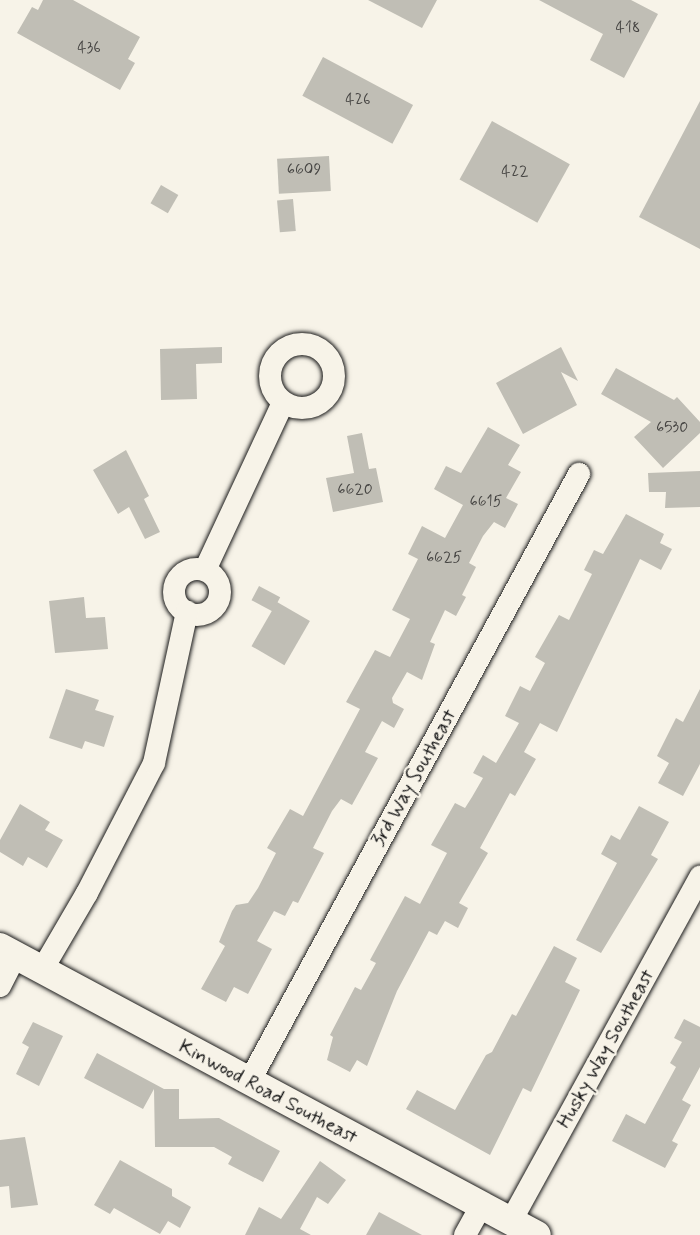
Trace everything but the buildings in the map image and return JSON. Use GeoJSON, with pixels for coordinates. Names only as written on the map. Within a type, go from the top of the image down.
{"type":"FeatureCollection","features":[{"type":"Feature","properties":{"kind":"street"},"geometry":{"type":"LineString","coordinates":[[205,570],[283,403]]}},
{"type":"Feature","properties":{"kind":"street","name":"3rd Way Southeast"},"geometry":{"type":"LineString","coordinates":[[249,1082],[579,474]]}},
{"type":"Feature","properties":{"kind":"street"},"geometry":{"type":"LineString","coordinates":[[190,570],[205,570],[217,580],[218,602],[201,614],[187,612],[174,594],[178,580],[190,570]]}},
{"type":"Feature","properties":{"kind":"street"},"geometry":{"type":"LineString","coordinates":[[42,970],[87,893],[154,763],[187,612]]}},
{"type":"Feature","properties":{"kind":"street","name":"Husky Way Southeast"},"geometry":{"type":"LineString","coordinates":[[511,1221],[700,877]]}},
{"type":"Feature","properties":{"kind":"street"},"geometry":{"type":"LineString","coordinates":[[0,986],[8,951]]}},
{"type":"Feature","properties":{"kind":"street","name":"Kinwood Road Southeast"},"geometry":{"type":"LineString","coordinates":[[8,951],[537,1235]]}},
{"type":"Feature","properties":{"kind":"street"},"geometry":{"type":"LineString","coordinates":[[465,1235],[481,1206]]}}]}
